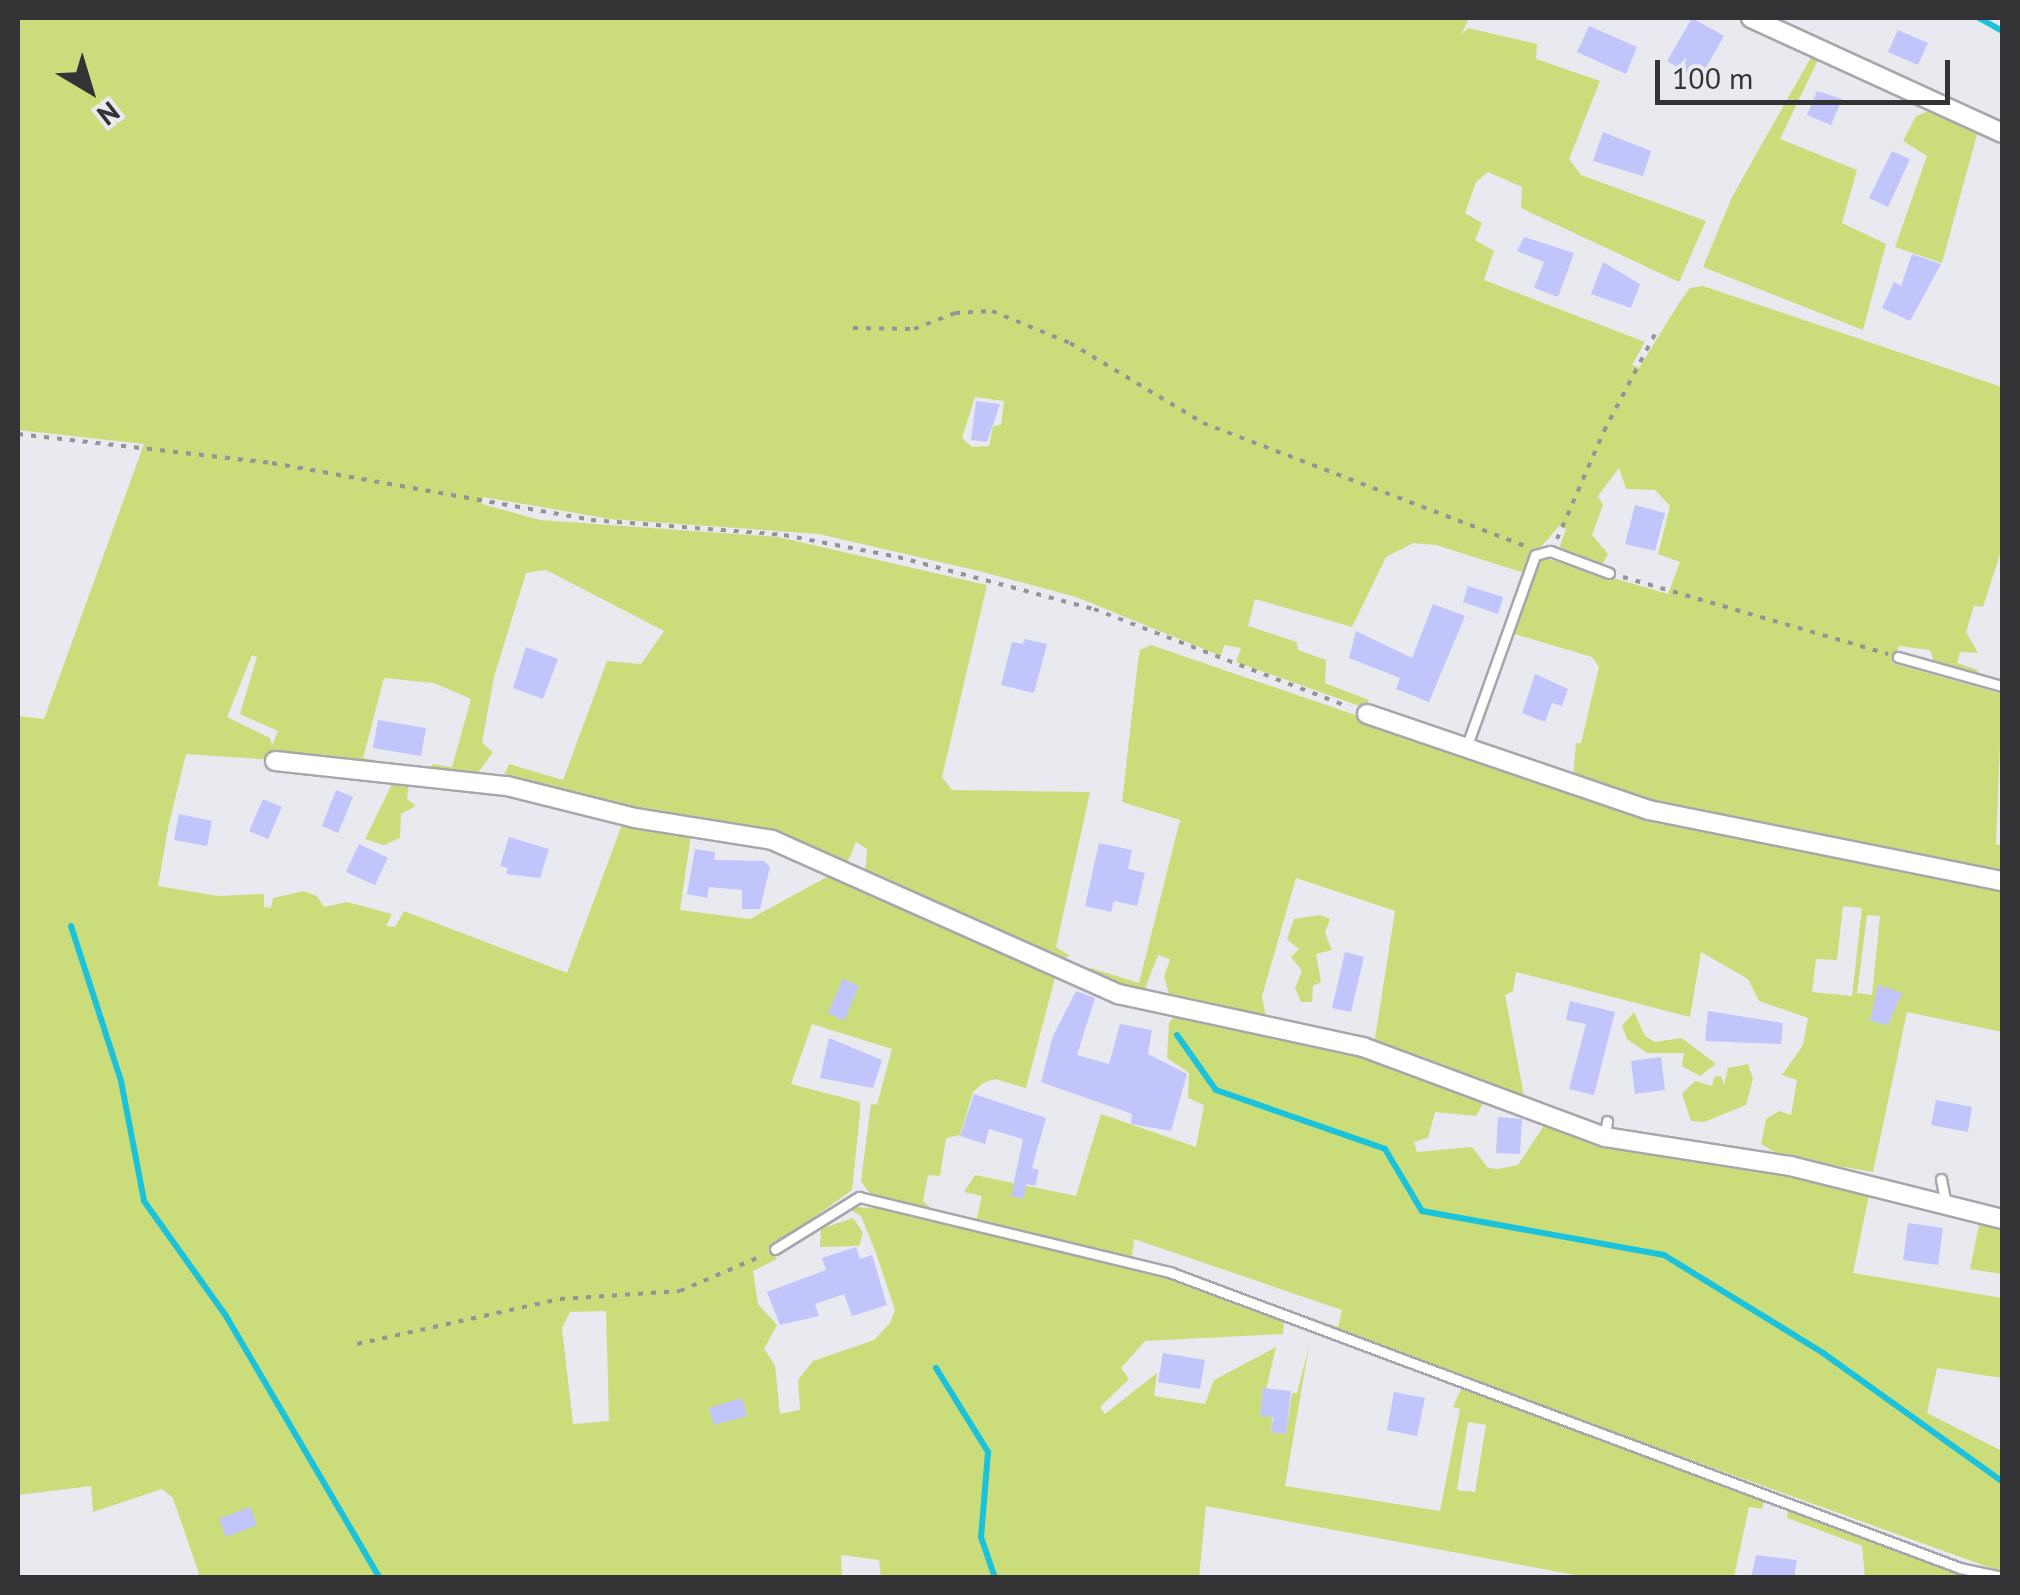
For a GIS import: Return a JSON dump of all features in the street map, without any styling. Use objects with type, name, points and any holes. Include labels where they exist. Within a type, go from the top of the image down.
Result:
[{"type":"street","points":[[1751,18],[2002,133]]},
{"type":"street","points":[[1367,714],[1649,810],[2002,881]]},
{"type":"street","points":[[275,761],[507,786],[634,818],[772,840],[978,928],[1079,981],[1357,1044],[1508,1105],[1606,1129],[1760,1157],[1907,1203],[1946,1205],[2002,1219]]},
{"type":"lane","points":[[1466,750],[1535,555],[1547,552],[1609,572]]},
{"type":"lane","points":[[1898,657],[2002,686]]},
{"type":"lane","points":[[1941,1179],[1946,1205]]},
{"type":"lane","points":[[774,1249],[859,1197],[1172,1273],[1960,1568],[2002,1577]]},
{"type":"path","points":[[853,328],[914,329],[966,311],[992,311],[1070,344],[1203,423],[1547,552],[1656,332]]},
{"type":"path","points":[[18,434],[272,463],[591,520],[784,535],[898,556],[1094,608],[1367,714]]},
{"type":"path","points":[[1609,572],[1898,657]]},
{"type":"path","points":[[357,1344],[560,1299],[680,1291],[774,1249]]},
{"type":"green space","points":[[18,18],[1469,18],[1461,35],[1468,28],[1537,44],[1536,59],[1600,81],[1569,159],[1581,175],[1706,221],[1679,282],[1521,208],[1522,187],[1488,172],[1476,182],[1465,213],[1482,223],[1475,240],[1494,251],[1484,280],[1645,342],[1632,365],[1639,368],[1690,288],[1703,286],[2002,387],[2002,548],[1983,607],[1974,606],[1966,632],[1978,653],[1960,652],[1957,663],[1978,670],[1975,676],[1935,665],[1930,650],[1899,646],[1892,663],[2002,694],[1996,844],[2002,846],[2002,875],[1653,806],[1573,777],[1576,743],[1581,743],[1599,667],[1592,657],[1511,633],[1531,575],[1436,545],[1413,543],[1386,557],[1352,627],[1255,599],[1248,626],[1297,642],[1298,650],[1326,660],[1325,683],[1369,700],[1365,708],[1236,662],[1241,648],[1224,645],[1221,656],[1076,597],[983,572],[819,534],[610,519],[483,497],[482,504],[540,520],[778,537],[987,585],[942,777],[952,790],[1090,792],[1056,947],[1070,956],[1054,961],[865,873],[867,849],[856,842],[846,866],[502,780],[509,764],[563,780],[607,661],[641,664],[664,631],[546,570],[526,573],[494,677],[482,743],[493,752],[478,773],[430,772],[432,764],[452,767],[471,699],[434,683],[384,678],[363,758],[375,760],[375,767],[186,754],[158,886],[218,896],[264,894],[264,907],[271,908],[273,898],[303,891],[317,896],[324,907],[347,902],[392,914],[386,926],[395,927],[404,911],[567,973],[624,819],[691,835],[680,910],[750,919],[834,873],[1056,974],[1026,1088],[995,1079],[983,1083],[973,1092],[960,1135],[946,1138],[940,1176],[928,1175],[923,1201],[936,1213],[871,1195],[861,1181],[871,1104],[877,1105],[892,1049],[812,1024],[791,1084],[860,1102],[860,1114],[852,1190],[771,1248],[777,1259],[753,1271],[758,1304],[777,1325],[764,1349],[775,1365],[780,1414],[800,1410],[798,1380],[813,1361],[874,1340],[890,1323],[895,1310],[876,1253],[861,1216],[845,1207],[876,1208],[1152,1273],[1284,1322],[1283,1334],[1145,1341],[1121,1368],[1129,1379],[1100,1407],[1105,1414],[1157,1373],[1154,1396],[1205,1404],[1214,1380],[1276,1347],[1260,1415],[1272,1417],[1271,1432],[1286,1434],[1292,1393],[1297,1393],[1309,1346],[1285,1486],[1440,1511],[1460,1409],[1453,1407],[1461,1389],[1764,1501],[1762,1509],[1749,1507],[1734,1577],[1586,1577],[1206,1506],[1199,1577],[881,1577],[879,1560],[841,1555],[842,1578],[200,1577],[173,1498],[162,1489],[93,1512],[91,1486],[18,1495],[18,716],[44,719],[144,444],[18,430]],"holes":[[[975,397],[1004,401],[1001,425],[993,426],[989,446],[972,447],[962,438]],[[1619,468],[1626,489],[1655,490],[1670,506],[1658,554],[1680,562],[1668,594],[1534,555],[1559,526],[1566,529],[1558,551],[1602,565],[1608,554],[1592,535],[1603,505],[1598,496]],[[252,655],[257,657],[240,714],[278,731],[272,746],[270,738],[227,717]],[[606,1311],[609,1421],[573,1424],[562,1328],[570,1312]],[[1468,1422],[1486,1425],[1475,1492],[1457,1490]]]},
{"type":"green space","points":[[1814,52],[1856,70],[1854,76],[1818,60],[1780,139],[1857,170],[1842,223],[1886,244],[1863,330],[1703,267],[1732,197]]},
{"type":"green space","points":[[1931,110],[1979,127],[1942,263],[1895,247],[1927,156],[1903,141],[1916,116]]},
{"type":"green space","points":[[1151,645],[1618,805],[2002,886],[2002,1032],[1907,1012],[1873,1172],[1783,1157],[1761,1144],[1766,1119],[1779,1111],[1791,1115],[1797,1080],[1782,1075],[1803,1045],[1808,1018],[1759,1001],[1748,979],[1701,952],[1690,1017],[1516,972],[1513,991],[1505,995],[1525,1101],[1374,1045],[1395,911],[1296,878],[1262,996],[1266,1017],[1170,997],[1164,977],[1170,959],[1158,955],[1143,994],[1089,974],[1091,968],[1139,983],[1180,820],[1122,802],[1140,650]],"holes":[[[1843,906],[1862,908],[1852,996],[1812,992],[1816,959],[1837,960]],[[1867,915],[1880,916],[1872,995],[1857,993]]]},
{"type":"green space","points":[[393,782],[409,785],[407,799],[416,806],[401,814],[400,838],[384,845],[365,839]]},
{"type":"green space","points":[[1320,915],[1330,919],[1325,933],[1332,950],[1316,954],[1321,982],[1313,986],[1312,1002],[1301,1002],[1295,988],[1302,971],[1291,957],[1299,949],[1287,939],[1294,919]]},
{"type":"green space","points":[[1180,1008],[1370,1055],[1487,1096],[1476,1116],[1435,1112],[1428,1138],[1414,1142],[1417,1152],[1472,1147],[1488,1168],[1518,1165],[1545,1124],[1870,1190],[1853,1273],[2002,1298],[2002,1378],[1937,1368],[1927,1413],[2002,1451],[2002,1572],[1147,1264],[959,1217],[977,1218],[982,1196],[964,1192],[975,1175],[1076,1196],[1101,1114],[1196,1147],[1204,1105],[1188,1098],[1189,1073],[1167,1058],[1169,1023]],"holes":[[[1134,1239],[1342,1310],[1338,1327],[1132,1256]]]},
{"type":"green space","points":[[1634,1012],[1645,1036],[1655,1042],[1682,1038],[1716,1064],[1700,1076],[1682,1066],[1684,1053],[1647,1053],[1627,1039],[1622,1026]]},
{"type":"green space","points":[[1748,1064],[1753,1079],[1746,1105],[1704,1122],[1691,1121],[1682,1094],[1695,1081],[1712,1086],[1714,1077],[1721,1076],[1724,1085],[1728,1068]]},
{"type":"green space","points":[[1923,1208],[2002,1220],[2002,1274],[1970,1269],[1980,1220]]},
{"type":"green space","points":[[853,1218],[863,1233],[859,1246],[820,1247],[821,1229]]},
{"type":"green space","points":[[1788,1511],[1980,1577],[1865,1577],[1862,1546],[1787,1518]]},
{"type":"building","points":[[1692,18],[1724,36],[1699,80],[1667,61]]},
{"type":"building","points":[[1589,26],[1637,47],[1626,74],[1577,52]]},
{"type":"building","points":[[1898,30],[1928,43],[1918,65],[1888,52]]},
{"type":"building","points":[[1817,91],[1842,99],[1831,125],[1807,115]]},
{"type":"building","points":[[1603,132],[1651,151],[1643,176],[1593,161]]},
{"type":"building","points":[[1892,151],[1910,159],[1888,207],[1869,198]]},
{"type":"building","points":[[1524,237],[1574,253],[1558,297],[1534,288],[1544,262],[1517,251]]},
{"type":"building","points":[[1912,254],[1941,264],[1910,321],[1882,308],[1894,282],[1901,286]]},
{"type":"building","points":[[1603,262],[1640,284],[1631,308],[1591,294]]},
{"type":"building","points":[[976,401],[1000,404],[987,442],[971,440]]},
{"type":"building","points":[[1635,505],[1665,513],[1655,551],[1625,544]]},
{"type":"building","points":[[1468,586],[1503,597],[1498,614],[1463,602]]},
{"type":"building","points":[[1433,604],[1465,616],[1429,702],[1396,689],[1400,678],[1349,658],[1356,631],[1412,658]]},
{"type":"building","points":[[1024,639],[1047,644],[1034,693],[1001,685],[1012,642],[1023,644]]},
{"type":"building","points":[[526,647],[558,659],[543,699],[513,688]]},
{"type":"building","points":[[1535,674],[1568,689],[1562,706],[1552,703],[1545,722],[1522,713]]},
{"type":"building","points":[[378,720],[426,728],[421,756],[373,748]]},
{"type":"building","points":[[336,790],[353,797],[338,833],[322,826]]},
{"type":"building","points":[[263,799],[282,807],[268,839],[249,831]]},
{"type":"building","points":[[179,814],[212,821],[207,846],[174,840]]},
{"type":"building","points":[[509,837],[549,849],[540,878],[506,874],[508,868],[500,866]]},
{"type":"building","points":[[1099,843],[1132,850],[1128,869],[1145,873],[1137,906],[1114,901],[1111,912],[1085,906]]},
{"type":"building","points":[[359,844],[388,858],[375,885],[346,872]]},
{"type":"building","points":[[695,849],[715,852],[714,860],[764,861],[770,867],[760,909],[742,909],[742,890],[709,887],[707,898],[687,894]]},
{"type":"building","points":[[1345,952],[1364,957],[1351,1012],[1332,1008]]},
{"type":"building","points":[[843,979],[859,986],[844,1021],[828,1013]]},
{"type":"building","points":[[1878,985],[1902,993],[1888,1025],[1870,1021]]},
{"type":"building","points":[[1076,991],[1095,998],[1077,1055],[1109,1064],[1120,1024],[1152,1030],[1148,1054],[1187,1074],[1171,1131],[1131,1124],[1132,1114],[1041,1082],[1053,1036]]},
{"type":"building","points":[[1570,1001],[1615,1012],[1594,1095],[1569,1089],[1586,1024],[1566,1020]]},
{"type":"building","points":[[1708,1011],[1783,1023],[1781,1044],[1705,1041]]},
{"type":"building","points":[[829,1038],[882,1060],[873,1088],[820,1078]]},
{"type":"building","points":[[1661,1057],[1665,1090],[1635,1094],[1631,1061]]},
{"type":"building","points":[[974,1094],[1046,1118],[1032,1168],[1039,1170],[1035,1186],[1027,1184],[1023,1199],[1011,1196],[1023,1139],[989,1129],[985,1144],[960,1136]]},
{"type":"building","points":[[1936,1100],[1972,1107],[1968,1132],[1931,1125]]},
{"type":"building","points":[[1498,1117],[1522,1119],[1520,1154],[1496,1153]]},
{"type":"building","points":[[1908,1223],[1943,1228],[1938,1265],[1903,1260]]},
{"type":"building","points":[[856,1247],[860,1259],[872,1255],[887,1305],[852,1316],[844,1294],[815,1304],[819,1316],[780,1325],[767,1292],[826,1270],[822,1258]]},
{"type":"building","points":[[1163,1353],[1205,1360],[1200,1389],[1158,1382]]},
{"type":"building","points":[[1263,1388],[1291,1391],[1286,1434],[1271,1432],[1273,1417],[1260,1416]]},
{"type":"building","points":[[1394,1392],[1425,1398],[1417,1436],[1387,1430]]},
{"type":"building","points":[[742,1398],[747,1416],[714,1425],[709,1408]]},
{"type":"building","points":[[250,1507],[257,1525],[226,1537],[219,1519]]},
{"type":"building","points":[[1756,1555],[1797,1560],[1794,1578],[1751,1578]]},
{"type":"waterway","points":[[1979,18],[2002,31]]},
{"type":"waterway","points":[[71,926],[121,1081],[144,1201],[226,1316],[380,1578]]},
{"type":"waterway","points":[[1177,1035],[1216,1090],[1385,1149],[1422,1211],[1664,1255],[1823,1353],[2002,1481]]},
{"type":"waterway","points":[[936,1368],[988,1452],[981,1537],[995,1578]]}]
